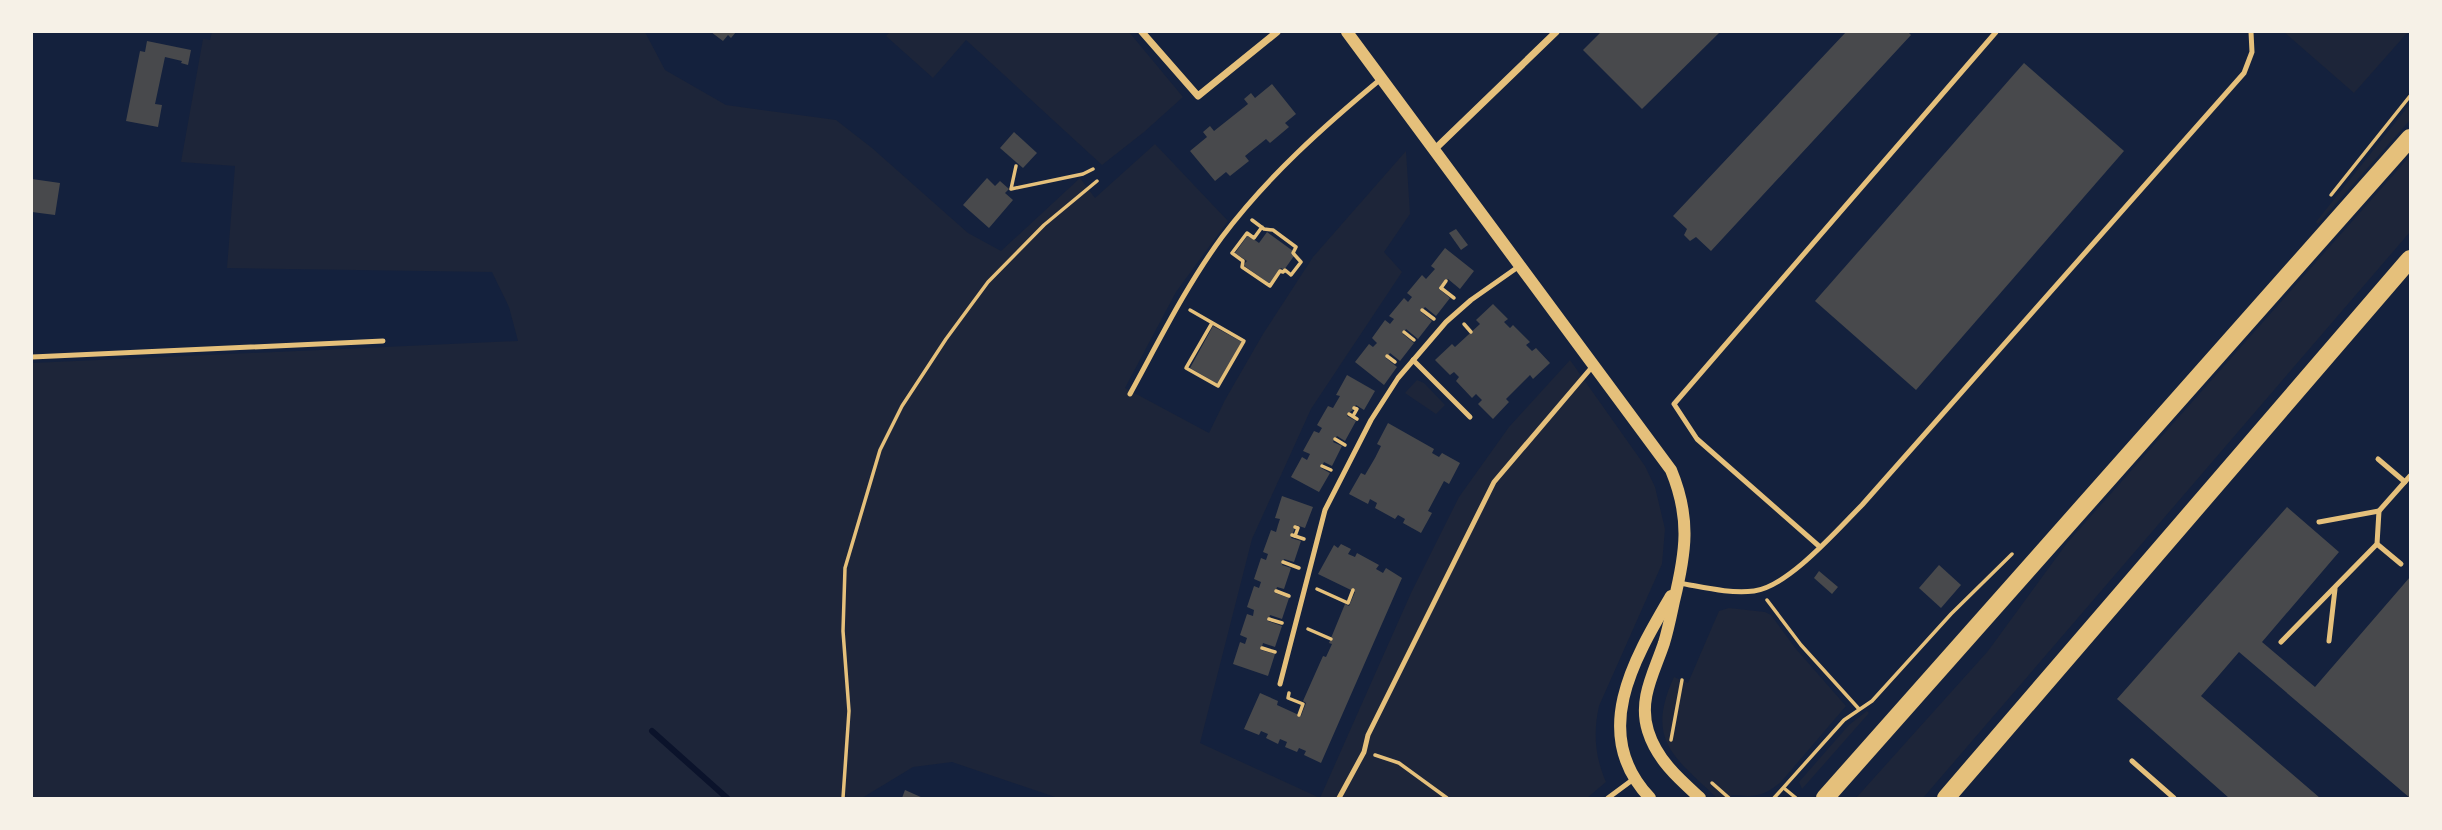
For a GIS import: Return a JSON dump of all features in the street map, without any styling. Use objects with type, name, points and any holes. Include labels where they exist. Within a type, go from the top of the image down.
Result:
[{"type":"main road","points":[[1825,799],[2410,138]]},
{"type":"main road","points":[[1946,799],[2410,259]]},
{"type":"street","points":[[1142,32],[1198,96],[1277,32]]},
{"type":"street","points":[[1347,32],[1662,454],[1678,486],[1685,520],[1683,562],[1664,641],[1645,694],[1645,715],[1658,754],[1700,799]]},
{"type":"street","points":[[1435,149],[1556,32]]},
{"type":"street","points":[[1650,799],[1635,778],[1621,741],[1620,708],[1633,668],[1649,633],[1679,583]]},
{"type":"lane","points":[[1820,547],[1697,439],[1674,404],[1996,32]]},
{"type":"lane","points":[[1679,583],[1733,591],[1760,590],[1773,585],[1820,547],[1872,494],[2244,73],[2252,52],[2252,32]]},
{"type":"lane","points":[[1130,394],[1179,304],[1223,236],[1268,182],[1298,152],[1382,78]]},
{"type":"lane","points":[[1280,684],[1325,510],[1371,419],[1398,378],[1446,322],[1471,300],[1521,265]]},
{"type":"lane","points":[[32,357],[383,341]]},
{"type":"lane","points":[[1413,360],[1470,416]]},
{"type":"lane","points":[[1339,799],[1494,482],[1595,364]]},
{"type":"lane","points":[[2378,459],[2405,482]]},
{"type":"lane","points":[[2319,522],[2379,511],[2410,476]]},
{"type":"lane","points":[[2281,642],[2377,544],[2379,511]]},
{"type":"lane","points":[[2377,544],[2401,564]]},
{"type":"lane","points":[[2329,641],[2335,587]]},
{"type":"lane","points":[[2132,761],[2174,799]]},
{"type":"lane","points":[[1608,799],[1635,778]]},
{"type":"path","points":[[2323,205],[2410,96]]},
{"type":"path","points":[[1016,166],[1011,189],[1083,174],[1093,169]]},
{"type":"path","points":[[843,799],[849,710],[843,631],[845,568],[880,450],[902,406],[988,282],[1044,225],[1097,181]]},
{"type":"path","points":[[1242,213],[1262,228],[1273,230],[1296,247],[1293,253],[1301,262],[1291,275],[1285,270],[1280,271],[1270,286],[1242,267],[1243,261],[1232,253],[1247,233],[1254,238],[1262,228]]},
{"type":"path","points":[[1441,288],[1446,281]]},
{"type":"path","points":[[1179,304],[1244,341],[1218,386],[1186,368],[1212,323]]},
{"type":"path","points":[[1353,416],[1357,409],[1354,408]]},
{"type":"path","points":[[1295,527],[1298,528],[1295,536]]},
{"type":"path","points":[[1774,799],[1844,720],[1872,701],[1951,614],[2018,549]]},
{"type":"path","points":[[1311,587],[1348,603],[1353,590]]},
{"type":"path","points":[[1775,610],[1801,645],[1859,709]]},
{"type":"path","points":[[1303,627],[1331,639]]},
{"type":"path","points":[[1673,746],[1672,728],[1682,680]]},
{"type":"path","points":[[1290,687],[1288,698],[1303,704],[1299,715]]},
{"type":"path","points":[[1364,752],[1399,763],[1447,799]]},
{"type":"path","points":[[1711,782],[1729,798]]},
{"type":"path","points":[[1785,789],[1796,799]]},
{"type":"shaded area","points":[[212,32],[645,32],[665,70],[726,105],[836,120],[872,148],[968,233],[1001,251],[1080,178],[1095,198],[1155,144],[1228,221],[1176,292],[1125,388],[1209,433],[1263,334],[1313,257],[1406,151],[1410,214],[1384,252],[1402,272],[1311,409],[1252,539],[1200,743],[1320,798],[1058,798],[952,762],[913,767],[862,798],[32,798],[32,363],[518,341],[509,307],[492,272],[227,268],[235,166],[181,162],[203,39],[210,40]]},
{"type":"shaded area","points":[[890,32],[1129,32],[1183,97],[1102,165],[966,40],[933,78],[886,36]]},
{"type":"shaded area","points":[[2284,32],[2408,32],[2354,93]]},
{"type":"shaded area","points":[[2410,104],[2410,120],[2318,224],[2316,222]]},
{"type":"shaded area","points":[[2410,156],[2410,232],[1923,798],[1856,798],[1988,651],[2067,543]]},
{"type":"shaded area","points":[[1570,360],[1645,466],[1655,487],[1665,529],[1662,564],[1599,706],[1596,745],[1606,782],[1587,798],[1320,798],[1411,593],[1459,497],[1509,427]]},
{"type":"shaded area","points":[[1417,380],[1424,383],[1445,405],[1436,414],[1405,393]]},
{"type":"shaded area","points":[[1729,608],[1771,615],[1796,649],[1846,706],[1775,787],[1758,795],[1717,798],[1688,771],[1668,746],[1662,717],[1674,677],[1688,683],[1719,611]]},
{"type":"shaded area","points":[[1867,711],[1869,713],[1802,789],[1799,782],[1849,725]]},
{"type":"building","points":[[711,32],[736,32],[723,41]]},
{"type":"building","points":[[1601,32],[1720,32],[1642,109],[1583,50]]},
{"type":"building","points":[[1846,32],[1908,32],[1911,35],[1711,251],[1696,237],[1690,241],[1684,235],[1687,229],[1673,216]]},
{"type":"building","points":[[147,41],[191,50],[188,65],[165,57],[155,104],[162,105],[158,127],[126,121],[140,51],[145,52]]},
{"type":"building","points":[[2024,63],[2124,151],[1916,390],[1815,301]]},
{"type":"building","points":[[1272,84],[1296,114],[1285,123],[1289,127],[1270,143],[1266,139],[1245,156],[1249,161],[1230,176],[1226,172],[1215,181],[1190,151],[1207,137],[1203,132],[1210,126],[1214,131],[1248,104],[1244,99],[1251,93],[1255,98]]},
{"type":"building","points":[[1014,132],[1037,153],[1023,168],[1000,148]]},
{"type":"building","points":[[987,178],[995,186],[1000,181],[1009,189],[1005,193],[1013,200],[989,228],[963,205]]},
{"type":"building","points":[[32,179],[60,183],[55,215],[32,212]]},
{"type":"building","points":[[1456,229],[1468,245],[1461,250],[1449,233]]},
{"type":"building","points":[[1267,232],[1293,251],[1291,254],[1294,256],[1270,284],[1243,265],[1247,261],[1235,253],[1248,235],[1259,243]]},
{"type":"building","points":[[1445,248],[1474,271],[1460,289],[1448,279],[1439,289],[1450,298],[1436,316],[1425,307],[1421,312],[1432,321],[1418,339],[1406,329],[1403,334],[1414,343],[1400,361],[1390,353],[1386,358],[1397,367],[1384,385],[1355,362],[1369,344],[1373,347],[1377,343],[1372,338],[1385,320],[1390,324],[1394,319],[1389,316],[1404,298],[1408,302],[1412,297],[1407,293],[1422,275],[1426,279],[1435,269],[1431,266]]},
{"type":"building","points":[[1493,304],[1508,319],[1504,322],[1510,328],[1513,325],[1530,342],[1526,345],[1532,351],[1536,348],[1550,363],[1533,379],[1530,375],[1506,399],[1509,402],[1493,419],[1478,404],[1482,400],[1476,394],[1472,398],[1456,381],[1459,377],[1454,372],[1450,375],[1435,360],[1452,344],[1455,347],[1480,324],[1476,320]]},
{"type":"building","points":[[1213,326],[1242,342],[1218,384],[1190,368]]},
{"type":"building","points":[[1347,375],[1375,391],[1364,410],[1356,405],[1347,416],[1356,421],[1345,441],[1337,436],[1333,442],[1342,446],[1332,466],[1324,462],[1321,468],[1330,473],[1319,492],[1291,477],[1302,457],[1307,460],[1310,454],[1303,451],[1314,431],[1319,433],[1322,428],[1317,425],[1328,406],[1333,408],[1340,396],[1336,395]]},
{"type":"building","points":[[1388,423],[1434,449],[1432,453],[1439,457],[1442,453],[1460,463],[1449,484],[1444,481],[1428,511],[1432,513],[1421,533],[1403,523],[1405,519],[1398,515],[1395,519],[1375,508],[1377,503],[1370,499],[1368,504],[1349,494],[1361,473],[1365,475],[1375,458],[1381,446],[1377,444]]},
{"type":"building","points":[[1282,496],[1313,507],[1305,528],[1296,525],[1291,538],[1301,541],[1294,562],[1284,559],[1282,565],[1291,568],[1284,589],[1277,587],[1275,593],[1289,598],[1282,619],[1270,615],[1268,621],[1282,626],[1275,647],[1263,643],[1261,650],[1275,654],[1268,676],[1233,664],[1240,642],[1245,644],[1247,638],[1240,635],[1247,614],[1253,616],[1254,610],[1247,607],[1254,586],[1259,588],[1261,582],[1254,579],[1261,558],[1266,560],[1268,554],[1263,552],[1271,530],[1276,532],[1280,519],[1275,518]]},
{"type":"building","points":[[2287,507],[2339,552],[2262,642],[2315,687],[2410,577],[2410,798],[2239,652],[2201,696],[2320,798],[2229,798],[2117,699]]},
{"type":"building","points":[[1341,544],[1351,549],[1348,554],[1355,557],[1357,553],[1379,565],[1376,569],[1383,573],[1386,568],[1402,578],[1321,763],[1304,755],[1306,751],[1299,748],[1297,752],[1285,747],[1287,742],[1280,739],[1278,744],[1266,738],[1268,734],[1261,731],[1259,735],[1244,729],[1260,693],[1278,701],[1277,705],[1301,716],[1306,703],[1303,701],[1323,656],[1326,657],[1332,644],[1329,643],[1345,604],[1349,606],[1355,592],[1318,574],[1334,545],[1338,548]]},
{"type":"building","points":[[1939,565],[1961,585],[1941,608],[1919,588]]},
{"type":"building","points":[[1819,571],[1838,587],[1832,594],[1814,578]]},
{"type":"building","points":[[905,790],[923,798],[902,798]]},
{"type":"waterway","points":[[652,731],[727,798]]}]
